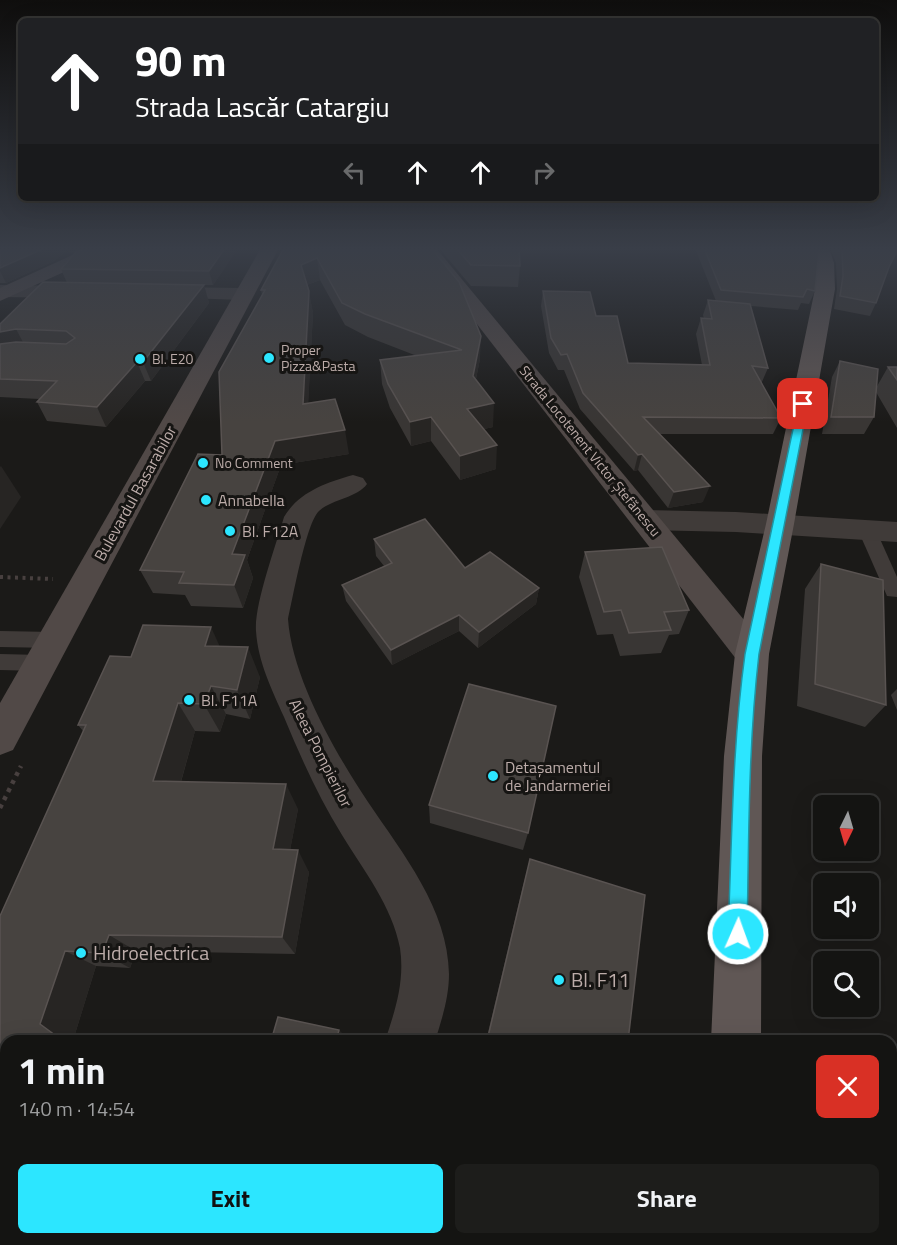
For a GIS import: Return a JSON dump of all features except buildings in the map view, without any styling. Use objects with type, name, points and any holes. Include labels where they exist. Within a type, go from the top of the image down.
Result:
[{"type":"main road","name":"Bulevardul Basarabilor","points":[[0,738],[237,306]]},
{"type":"main road","name":"Strada Locotenent Victor Ștefănescu","points":[[474,306],[752,654]]},
{"type":"main road","points":[[736,1035],[743,756],[752,654],[780,524],[822,306]]},
{"type":"street","name":"Aleea Pompierilor","points":[[353,484],[315,499],[304,507],[298,517],[272,619],[272,636],[279,665],[333,781],[398,881],[413,913],[422,942],[425,967],[422,1001],[412,1035]]},
{"type":"street","points":[[645,520],[780,524],[897,532]]},
{"type":"lane","points":[[867,530],[894,591]]},
{"type":"lane","points":[[0,639],[48,652]]},
{"type":"lane","points":[[0,662],[48,652]]},
{"type":"path","points":[[0,577],[59,579]]},
{"type":"place","name":"Proper Pizza&Pasta","points":[[269,358]]},
{"type":"place","name":"Bl. E20","points":[[140,359]]},
{"type":"place","name":"No Comment","points":[[203,463]]},
{"type":"place","name":"Annabella","points":[[206,500]]},
{"type":"place","name":"Bl. F12A","points":[[230,531]]},
{"type":"place","name":"Bl. F11A","points":[[189,700]]},
{"type":"place","name":"Detașamentul de Jandarmeriei","points":[[493,776]]},
{"type":"place","name":"Hidroelectrica","points":[[81,953]]},
{"type":"place","name":"Bl. F11","points":[[559,980]]},
{"type":"route","points":[[738,934],[747,692],[752,654],[803,404]]}]
